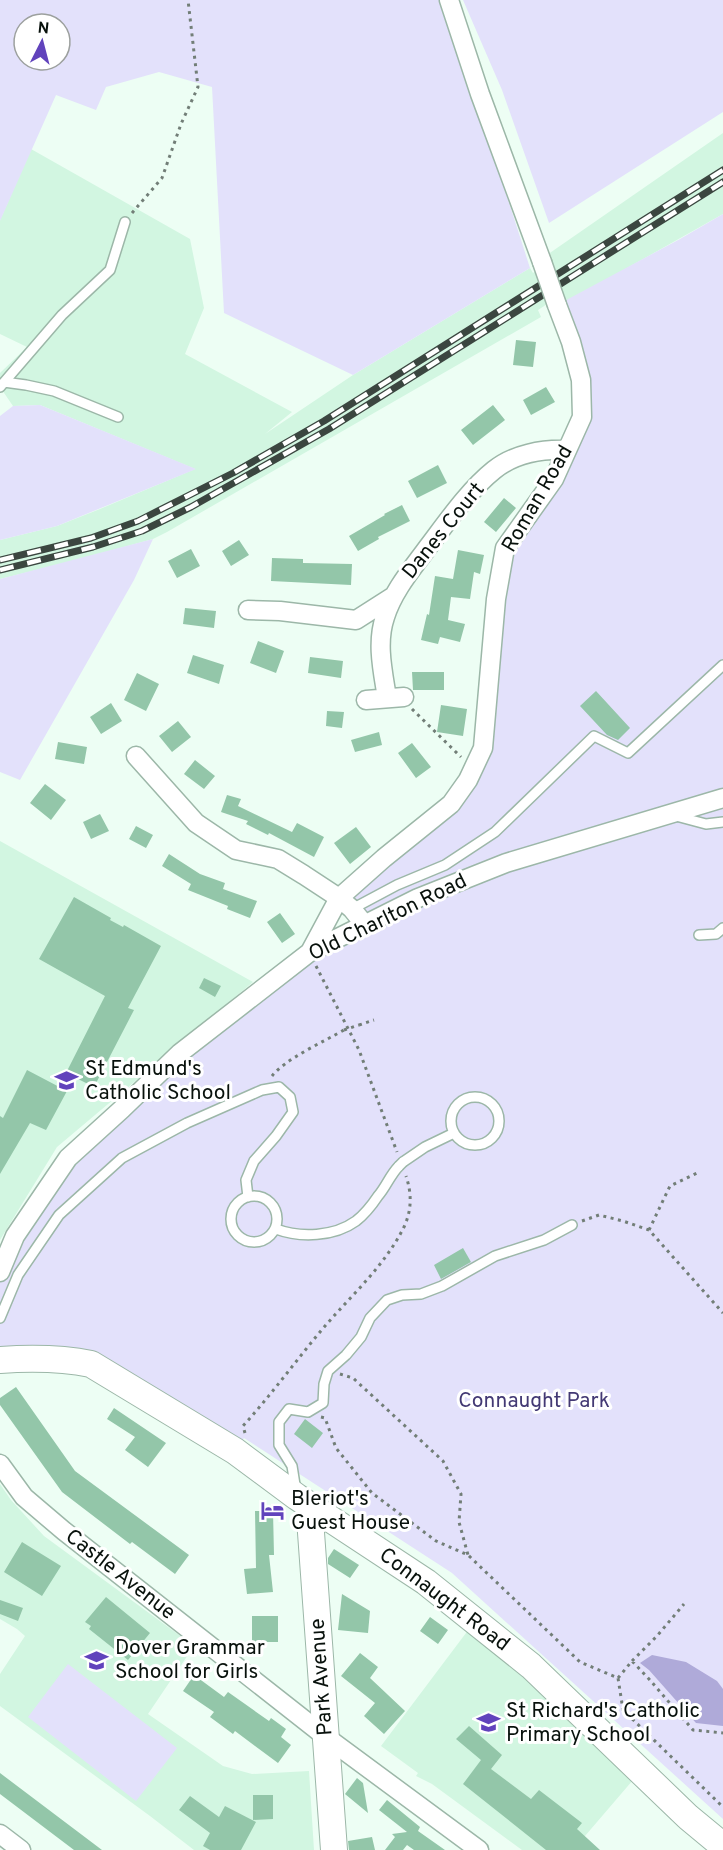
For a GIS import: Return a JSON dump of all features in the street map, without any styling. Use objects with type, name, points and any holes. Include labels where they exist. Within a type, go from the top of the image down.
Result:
[{"type":"street","name":"Roman Road","points":[[313,958],[345,903],[384,858],[451,804],[468,780],[483,748],[496,599],[506,548],[554,479],[582,417],[581,380],[561,302],[542,261],[480,94],[449,0]]},
{"type":"street","name":"Danes Court","points":[[380,651],[384,619],[392,597],[467,498],[494,470],[522,455],[567,450]]},
{"type":"street","name":"Danes Court","points":[[392,597],[356,620],[372,632],[396,698]]},
{"type":"street","points":[[248,610],[280,611],[356,620]]},
{"type":"street","points":[[366,700],[396,698]]},
{"type":"street","points":[[136,756],[196,823],[236,850],[278,859],[345,903],[365,926]]},
{"type":"street","name":"Old Charlton Road","points":[[0,1272],[15,1236],[68,1158],[180,1053],[313,958],[365,926],[418,898],[506,863],[723,798]]},
{"type":"street","name":"Connaught Road","points":[[0,1360],[24,1358],[73,1360],[91,1364],[235,1451],[303,1501],[426,1582],[531,1665],[688,1817],[723,1846]]},
{"type":"street","name":"Castle Avenue","points":[[0,1464],[24,1497],[64,1532],[326,1737],[479,1850]]},
{"type":"street","name":"Park Avenue","points":[[303,1501],[326,1737],[334,1850]]},
{"type":"street","points":[[0,1834],[21,1850]]},
{"type":"lane","points":[[2,384],[62,315],[110,270],[125,222]]},
{"type":"lane","points":[[2,384],[26,385],[54,391],[118,417]]},
{"type":"lane","points":[[345,903],[445,865],[495,832],[594,736],[628,753],[723,665]]},
{"type":"lane","points":[[671,814],[706,824],[721,823]]},
{"type":"lane","points":[[699,935],[716,934],[723,928]]},
{"type":"lane","points":[[0,1318],[18,1275],[59,1215],[122,1158],[188,1123],[262,1090],[279,1087],[290,1097],[293,1112],[254,1161],[246,1180],[248,1197]]},
{"type":"lane","points":[[471,1097],[486,1100],[493,1105],[499,1119],[494,1134],[482,1144],[466,1143],[454,1132],[451,1125],[453,1110],[458,1104],[471,1097]]},
{"type":"lane","points":[[276,1229],[299,1235],[316,1234],[333,1231],[354,1222],[364,1214],[401,1164],[454,1132]]},
{"type":"lane","points":[[255,1196],[269,1202],[277,1214],[276,1229],[265,1240],[258,1242],[243,1240],[233,1228],[232,1213],[241,1200],[255,1196]]},
{"type":"lane","points":[[303,1501],[292,1466],[279,1445],[279,1422],[290,1409],[308,1412],[324,1403],[324,1384],[328,1371],[346,1356],[361,1337],[370,1318],[387,1300],[402,1295],[421,1294],[442,1286],[495,1256],[544,1240],[572,1225]]},
{"type":"path","points":[[125,222],[162,178],[181,124],[198,87],[188,0]]},
{"type":"path","points":[[396,698],[408,705],[465,761]]},
{"type":"path","points":[[245,1436],[243,1426],[323,1328],[382,1263],[404,1228],[411,1206],[410,1187],[359,1050],[313,958]]},
{"type":"path","points":[[262,1090],[276,1071],[344,1030],[374,1020]]},
{"type":"path","points":[[649,1230],[670,1186],[697,1173]]},
{"type":"path","points":[[572,1225],[599,1215],[649,1230],[723,1313]]},
{"type":"path","points":[[328,1371],[353,1378],[443,1461],[460,1494],[459,1522],[468,1555]]},
{"type":"path","points":[[308,1412],[325,1418],[336,1448],[372,1493],[436,1541],[468,1555],[580,1662],[618,1678]]},
{"type":"path","points":[[684,1604],[618,1678],[623,1710],[723,1807]]},
{"type":"path","points":[[632,1661],[693,1730],[723,1733]]},
{"type":"shaded area","points":[[723,133],[723,214],[558,307],[555,299],[538,310],[541,317],[167,532],[153,539],[0,579],[0,540],[57,526],[195,469],[40,405],[13,406],[0,387],[0,373],[27,347],[0,334],[0,220],[31,149],[190,239],[204,308],[185,354],[292,412],[265,434],[353,375],[530,268],[533,273],[545,265],[544,257]]},
{"type":"shaded area","name":"St Edmund's Catholic School","points":[[0,841],[253,982],[57,1147],[0,1240]]},
{"type":"shaded area","name":"Dover Grammar School for Girls","points":[[0,1484],[11,1500],[44,1536],[194,1646],[148,1714],[223,1766],[252,1774],[309,1771],[314,1850],[194,1850],[0,1706],[0,1674],[25,1636],[0,1619]]},
{"type":"shaded area","name":"St Richard's Catholic Primary School","points":[[469,1629],[516,1667],[633,1780],[573,1850],[522,1850],[432,1784],[416,1776],[418,1773],[381,1746]]},
{"type":"shaded area","points":[[652,1655],[686,1662],[717,1681],[723,1689],[723,1726],[696,1723],[649,1670],[640,1663]]},
{"type":"green space","points":[[0,0],[444,0],[530,268],[353,375],[224,313],[212,87],[159,72],[106,87],[96,110],[56,95],[0,221]]},
{"type":"green space","points":[[463,0],[723,0],[723,112],[549,223],[502,90]]},
{"type":"green space","name":"Connaught Park","points":[[723,214],[723,1819],[452,1573],[244,1438],[235,1451],[106,1373],[0,1360],[0,1263],[68,1158],[310,952],[365,926],[339,898],[451,804],[483,748],[505,548],[590,417],[557,305]]},
{"type":"green space","points":[[40,405],[196,469],[57,526],[0,540],[0,416],[13,406]]},
{"type":"green space","points":[[153,539],[134,580],[20,780],[0,772],[0,579]]},
{"type":"green space","points":[[68,1664],[177,1748],[136,1801],[28,1717]]},
{"type":"building","points":[[516,340],[536,342],[533,367],[513,365]]},
{"type":"building","points":[[546,387],[555,402],[531,415],[523,400]]},
{"type":"building","points":[[493,405],[505,420],[473,445],[461,430]]},
{"type":"building","points":[[438,465],[447,483],[417,498],[408,481]]},
{"type":"building","points":[[504,498],[516,508],[496,532],[484,522]]},
{"type":"building","points":[[402,505],[410,521],[378,537],[379,539],[358,551],[349,536]]},
{"type":"building","points":[[239,540],[249,555],[231,566],[222,551]]},
{"type":"building","points":[[191,549],[200,566],[177,578],[168,561]]},
{"type":"building","points":[[458,550],[484,555],[480,574],[474,572],[470,599],[451,597],[448,620],[465,624],[460,642],[440,637],[438,644],[421,640],[427,614],[429,615],[435,576],[453,579]]},
{"type":"building","points":[[272,558],[303,559],[303,563],[352,564],[351,585],[271,581]]},
{"type":"building","points":[[185,608],[216,611],[214,628],[183,624]]},
{"type":"building","points":[[258,641],[284,651],[276,673],[250,663]]},
{"type":"building","points":[[193,655],[224,665],[219,684],[187,673]]},
{"type":"building","points":[[310,657],[343,661],[341,678],[308,673]]},
{"type":"building","points":[[412,672],[444,672],[444,690],[413,690]]},
{"type":"building","points":[[137,673],[159,684],[146,711],[124,700]]},
{"type":"building","points":[[596,691],[630,728],[618,740],[607,735],[580,706]]},
{"type":"building","points":[[111,703],[122,721],[101,734],[90,717]]},
{"type":"building","points":[[441,705],[467,709],[463,736],[437,732]]},
{"type":"building","points":[[327,711],[344,712],[342,728],[326,726]]},
{"type":"building","points":[[178,721],[191,737],[172,752],[159,736]]},
{"type":"building","points":[[379,732],[382,745],[355,752],[351,740]]},
{"type":"building","points":[[58,742],[87,747],[84,764],[55,759]]},
{"type":"building","points":[[412,743],[431,767],[416,778],[398,753]]},
{"type":"building","points":[[195,760],[215,776],[204,789],[184,774]]},
{"type":"building","points":[[45,784],[66,800],[51,820],[30,803]]},
{"type":"building","points":[[227,795],[241,799],[238,806],[292,832],[297,823],[324,837],[314,857],[269,833],[268,835],[246,824],[248,821],[221,812]]},
{"type":"building","points":[[100,814],[109,831],[91,839],[83,822]]},
{"type":"building","points":[[136,826],[153,835],[146,848],[129,839]]},
{"type":"building","points":[[356,827],[371,847],[350,864],[334,843]]},
{"type":"building","points":[[169,854],[200,874],[225,883],[223,889],[257,901],[250,918],[227,909],[228,906],[188,890],[191,884],[162,866]]},
{"type":"building","points":[[74,897],[111,918],[110,920],[123,927],[124,925],[161,946],[128,1008],[134,1010],[94,1087],[66,1073],[105,996],[39,959]]},
{"type":"building","points":[[280,913],[295,934],[282,943],[267,922]]},
{"type":"building","points":[[204,978],[221,986],[215,997],[199,988]]},
{"type":"building","points":[[27,1070],[67,1091],[46,1130],[30,1123],[0,1174],[0,1116],[3,1118]]},
{"type":"building","points":[[463,1248],[471,1262],[441,1279],[434,1265]]},
{"type":"building","points":[[16,1387],[75,1471],[189,1555],[175,1574],[132,1542],[130,1544],[62,1492],[0,1405],[0,1398]]},
{"type":"building","points":[[114,1408],[166,1443],[148,1467],[125,1450],[135,1437],[107,1419]]},
{"type":"building","points":[[305,1419],[323,1433],[312,1448],[294,1434]]},
{"type":"building","points":[[255,1511],[273,1511],[274,1555],[269,1555],[273,1592],[247,1594],[244,1569],[256,1568]]},
{"type":"building","points":[[22,1542],[61,1566],[42,1596],[4,1572]]},
{"type":"building","points":[[334,1549],[359,1565],[350,1578],[328,1564],[328,1558]]},
{"type":"building","points":[[342,1594],[370,1611],[368,1633],[338,1630]]},
{"type":"building","points":[[106,1597],[150,1633],[128,1660],[89,1629],[91,1626],[85,1622]]},
{"type":"building","points":[[0,1600],[23,1608],[18,1621],[0,1614]]},
{"type":"building","points":[[252,1616],[278,1616],[278,1642],[252,1642]]},
{"type":"building","points":[[430,1617],[448,1630],[438,1644],[420,1631]]},
{"type":"building","points":[[360,1653],[378,1667],[370,1678],[405,1711],[384,1734],[364,1716],[375,1703],[341,1676]]},
{"type":"building","points":[[194,1675],[224,1697],[228,1692],[269,1721],[271,1718],[286,1729],[281,1737],[291,1745],[278,1763],[235,1731],[233,1734],[210,1717],[214,1712],[183,1691]]},
{"type":"building","points":[[469,1726],[502,1755],[491,1769],[531,1799],[539,1790],[582,1823],[577,1829],[600,1850],[546,1850],[463,1784],[481,1760],[456,1739]]},
{"type":"building","points":[[0,1773],[102,1850],[74,1850],[0,1794]]},
{"type":"building","points":[[357,1778],[363,1783],[368,1813],[345,1794]]},
{"type":"building","points":[[253,1795],[273,1795],[273,1819],[253,1820]]},
{"type":"building","points":[[190,1796],[219,1817],[225,1806],[256,1822],[241,1850],[210,1850],[203,1846],[210,1833],[179,1810]]},
{"type":"building","points":[[387,1800],[420,1827],[418,1831],[445,1850],[414,1850],[407,1845],[403,1850],[385,1850],[395,1837],[392,1834],[407,1832],[379,1810]]},
{"type":"building","points":[[372,1837],[375,1850],[349,1850],[348,1841]]},
{"type":"railway","points":[[0,560],[91,538],[138,521],[233,473],[324,421],[723,170]]},
{"type":"railway","points":[[0,570],[93,547],[142,531],[191,507],[329,429],[723,182]]},
{"type":"place","name":"St Edmund's Catholic School","points":[[67,1081]]},
{"type":"place","name":"Bleriot's Guest House","points":[[273,1511]]},
{"type":"place","name":"Dover Grammar School for Girls","points":[[97,1660]]},
{"type":"place","name":"St Richard's Catholic Primary School","points":[[488,1723]]}]
